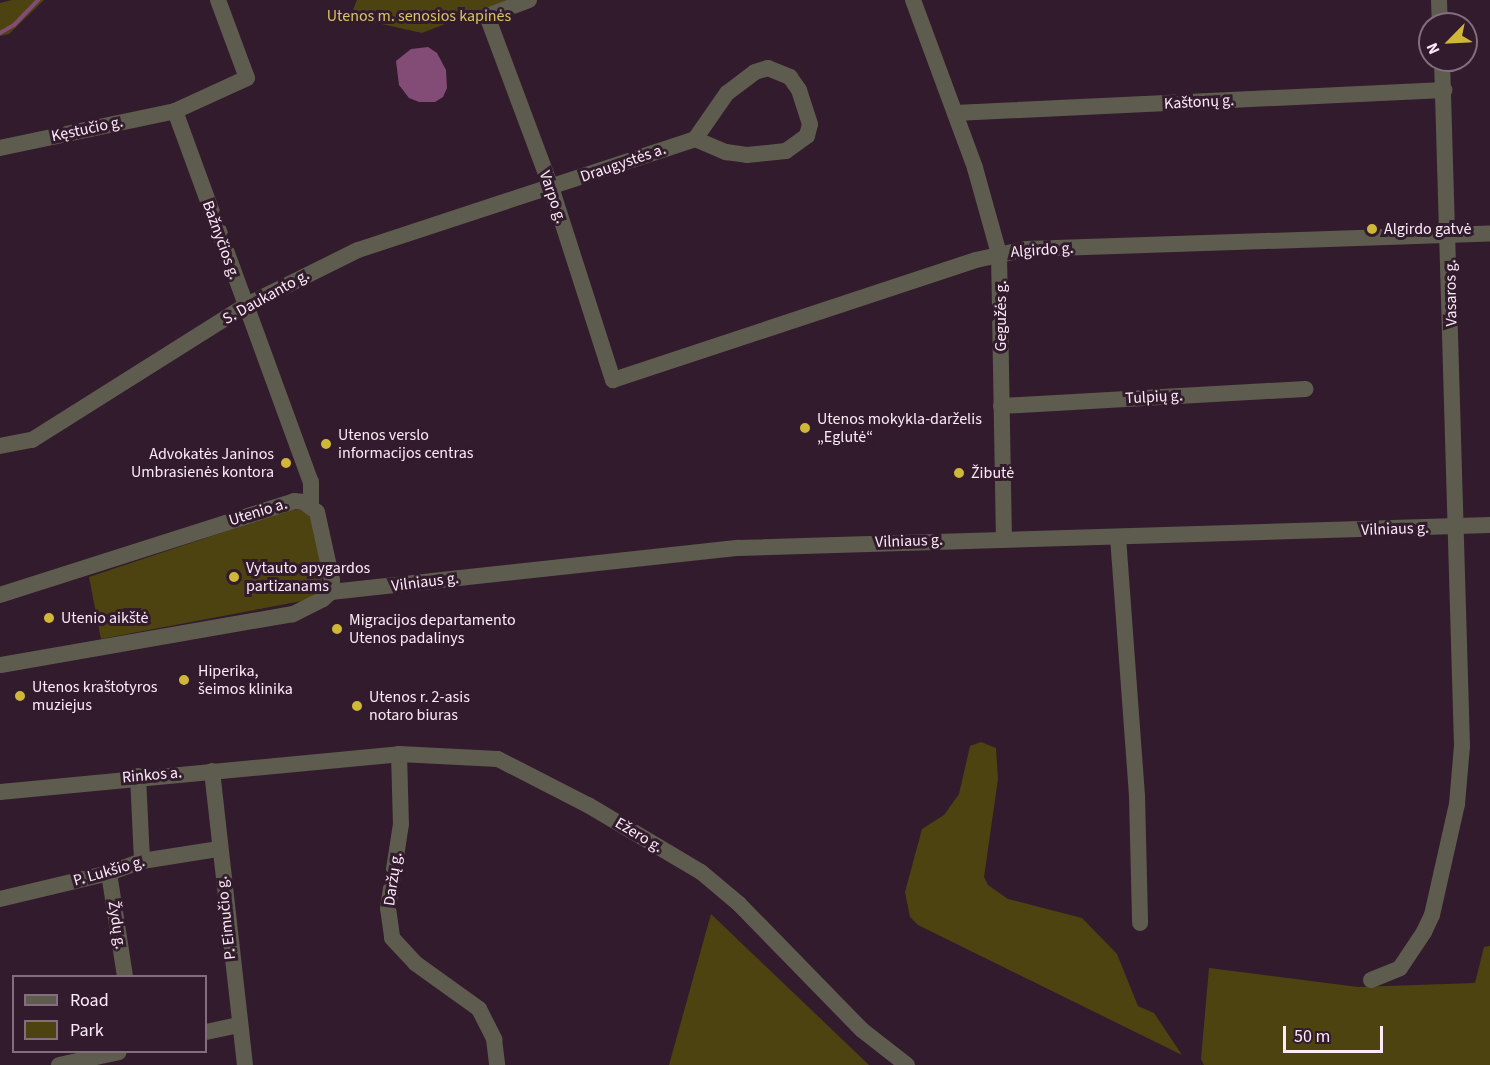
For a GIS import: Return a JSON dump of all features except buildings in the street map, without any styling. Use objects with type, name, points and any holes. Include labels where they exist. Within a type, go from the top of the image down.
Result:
[{"type":"street","name":"Kęstučio g.","points":[[0,148],[175,111],[247,78],[218,0]]},
{"type":"street","name":"Varpo g.","points":[[529,0],[487,16],[551,187],[613,380]]},
{"type":"street","name":"Gegužės g.","points":[[913,0],[993,223],[999,254],[1004,538]]},
{"type":"street","points":[[768,68],[780,69],[790,76],[799,90],[810,124],[799,145],[759,154],[713,150],[695,139],[727,93],[755,72],[768,68]]},
{"type":"street","name":"Vasaros g.","points":[[1371,980],[1400,968],[1424,932],[1432,915],[1457,804],[1462,746],[1450,235],[1443,72]]},
{"type":"street","name":"Kaštonų g.","points":[[955,113],[1444,90]]},
{"type":"street","name":"Bažnyčios g.","points":[[175,111],[311,482],[311,506]]},
{"type":"street","name":"Draugystės a.","points":[[551,187],[695,139]]},
{"type":"street","name":"S. Daukanto g.","points":[[0,446],[32,440],[245,306],[351,253],[551,187]]},
{"type":"street","name":"Algirdo g.","points":[[613,380],[999,254],[1026,249],[1490,234]]},
{"type":"street","name":"Tulpių g.","points":[[1001,406],[1306,389]]},
{"type":"street","name":"Utenio a.","points":[[0,595],[294,501],[311,506],[322,525],[331,592]]},
{"type":"street","name":"Vilniaus g.","points":[[331,592],[739,548],[1004,538],[1118,537],[1490,525]]},
{"type":"street","points":[[1118,537],[1138,805],[1140,923]]},
{"type":"street","points":[[0,665],[283,616],[313,605],[331,592]]},
{"type":"street","name":"Ežero g.","points":[[304,763],[399,754],[476,756],[511,763],[701,872],[739,904],[862,1030],[907,1065]]},
{"type":"street","name":"Daržų g.","points":[[399,754],[401,824],[388,908],[392,938],[415,963],[479,1009],[494,1039],[497,1065]]},
{"type":"street","name":"Rinkos a.","points":[[0,792],[138,776],[304,763]]},
{"type":"street","name":"P. Eimučio g.","points":[[212,771],[245,1065]]},
{"type":"street","points":[[138,776],[142,861]]},
{"type":"street","name":"P. Lukšio g.","points":[[0,899],[109,873],[142,861],[219,849]]},
{"type":"street","name":"Žydų g.","points":[[109,873],[124,975]]},
{"type":"street","points":[[207,1032],[239,1024]]},
{"type":"street","points":[[59,1065],[114,1053]]},
{"type":"green space","points":[[12,0],[44,0],[9,34],[0,36],[0,3]]},
{"type":"green space","name":"Utenos m. senosios kapinės","points":[[357,0],[507,0],[422,33],[350,17]]},
{"type":"green space","points":[[290,510],[304,510],[314,523],[323,577],[317,592],[307,600],[101,639],[89,577]]},
{"type":"green space","points":[[981,742],[996,748],[998,779],[984,877],[988,885],[1008,899],[1082,918],[1117,954],[1138,1006],[1154,1013],[1182,1055],[918,925],[910,917],[905,892],[922,829],[944,815],[959,794],[970,746]]},
{"type":"green space","points":[[711,914],[869,1065],[669,1065]]},
{"type":"green space","points":[[1490,946],[1490,1065],[1204,1065],[1201,1059],[1209,968],[1358,987],[1475,983],[1484,947]]},
{"type":"shaded area","points":[[428,47],[437,53],[446,70],[447,88],[443,97],[435,102],[419,102],[409,98],[399,85],[396,61],[411,49]]},
{"type":"waterway","points":[[0,33],[14,25],[38,0]]},
{"type":"place","name":"Algirdo gatvė","points":[[1372,229]]},
{"type":"place","name":"Utenos mokykla-darželis „Eglutė“","points":[[805,428]]},
{"type":"place","name":"Utenos verslo informacijos centras","points":[[326,444]]},
{"type":"place","name":"Advokatės Janinos Umbrasienės kontora","points":[[286,463]]},
{"type":"place","name":"Žibutė","points":[[959,473]]},
{"type":"place","name":"Vytauto apygardos partizanams","points":[[234,577]]},
{"type":"place","name":"Utenio aikštė","points":[[49,618]]},
{"type":"place","name":"Migracijos departamento Utenos padalinys","points":[[337,629]]},
{"type":"place","name":"Hiperika, šeimos klinika","points":[[184,680]]},
{"type":"place","name":"Utenos kraštotyros muziejus","points":[[20,696]]},
{"type":"place","name":"Utenos r. 2-asis notaro biuras","points":[[357,706]]}]
